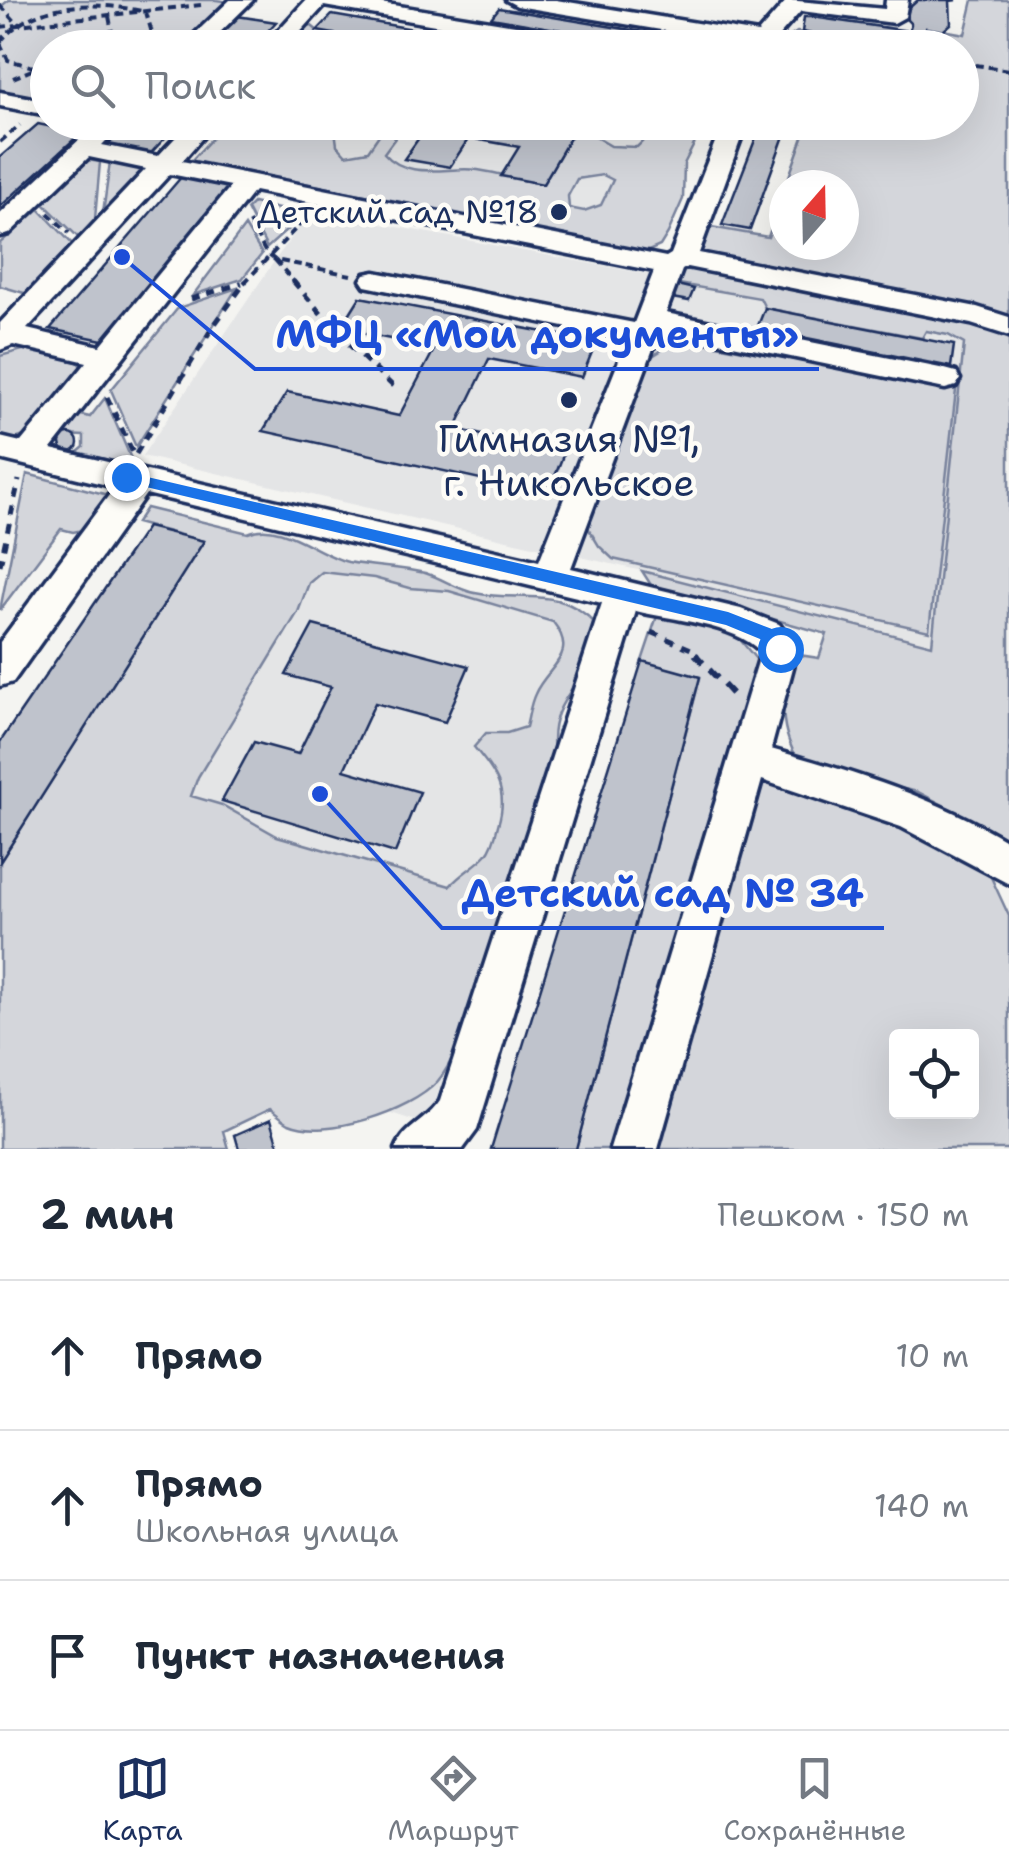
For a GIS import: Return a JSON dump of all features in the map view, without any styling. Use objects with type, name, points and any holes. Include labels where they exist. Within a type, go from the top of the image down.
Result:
[{"type":"street","points":[[210,30],[242,0]]},
{"type":"street","points":[[292,30],[321,0],[510,30]]},
{"type":"street","points":[[475,24],[492,0]]},
{"type":"street","points":[[516,0],[701,30]]},
{"type":"street","points":[[772,30],[798,2],[894,17],[898,0]]},
{"type":"street","points":[[0,99],[30,105]]},
{"type":"street","points":[[0,228],[93,140]]},
{"type":"street","points":[[101,364],[7,326],[86,249],[187,140]]},
{"type":"street","points":[[550,577],[646,327],[727,140]]},
{"type":"street","points":[[84,149],[164,165],[242,190],[676,262],[976,316],[1009,327]]},
{"type":"street","points":[[14,452],[101,364],[242,190]]},
{"type":"street","points":[[375,280],[944,379]]},
{"type":"street","points":[[14,452],[136,466],[550,577],[619,605],[728,619],[766,634],[780,649],[634,1149]]},
{"type":"street","points":[[0,670],[136,466]]},
{"type":"street","points":[[420,1149],[450,1129],[460,1114],[619,605]]},
{"type":"street","points":[[752,741],[980,844],[1009,865]]},
{"type":"path","points":[[5,0],[0,5],[13,23]]},
{"type":"path","points":[[0,27],[49,7],[87,1],[128,4],[146,12]]},
{"type":"path","points":[[13,23],[215,4]]},
{"type":"path","points":[[146,12],[151,30]]},
{"type":"path","points":[[109,16],[112,30]]},
{"type":"path","points":[[13,23],[0,42],[8,60],[30,66]]},
{"type":"path","points":[[979,66],[1009,70]]},
{"type":"path","points":[[242,190],[266,252],[343,338],[396,389]]},
{"type":"path","points":[[32,198],[86,249]]},
{"type":"path","points":[[136,466],[244,282],[266,252],[308,216]]},
{"type":"path","points":[[276,260],[375,280]]},
{"type":"path","points":[[154,299],[178,303],[244,282]]},
{"type":"path","points":[[101,364],[136,466]]},
{"type":"path","points":[[0,565],[14,452]]},
{"type":"path","points":[[619,605],[691,649],[752,741]]},
{"type":"shaded area","points":[[9,0],[216,0],[227,7],[203,30],[30,30],[30,101],[0,95],[0,7]]},
{"type":"shaded area","points":[[973,0],[1009,0],[1009,317],[690,252],[705,226],[769,234],[769,260],[859,260],[859,170],[791,170],[802,140],[979,140],[979,30],[966,30]]},
{"type":"shaded area","points":[[308,23],[317,30],[301,30]]},
{"type":"shaded area","points":[[210,140],[336,140],[346,155],[368,151],[376,140],[394,140],[384,153],[405,167],[478,170],[542,184],[568,140],[601,140],[611,146],[637,147],[644,140],[696,140],[684,164],[683,199],[668,233],[660,246],[637,256],[485,224],[447,211],[191,161]],"holes":[[[603,175],[613,180],[601,205],[584,211],[569,208],[568,196],[577,179]]]},
{"type":"shaded area","name":"Детский сад №18","points":[[315,140],[688,140],[640,247],[285,177]]},
{"type":"shaded area","points":[[88,160],[100,162],[94,230],[83,242],[43,203]]},
{"type":"shaded area","points":[[110,162],[146,170],[102,221]]},
{"type":"shaded area","points":[[253,203],[304,215],[267,248],[247,209]]},
{"type":"shaded area","points":[[39,209],[76,248],[31,295],[0,286],[0,243]]},
{"type":"shaded area","name":"Гимназия №1, г. Никольское","points":[[318,212],[950,331],[949,335],[965,344],[932,646],[642,571],[142,456],[275,260],[298,229]]},
{"type":"shaded area","points":[[245,226],[262,254],[242,279],[193,295]]},
{"type":"shaded area","points":[[681,270],[959,320],[1009,334],[1009,839],[918,792],[804,768],[785,727],[785,684],[792,654],[819,658],[827,634],[651,585],[642,571],[932,645],[964,344],[948,335],[926,331],[922,338],[765,308],[760,298],[679,284]]},
{"type":"shaded area","points":[[237,288],[136,447],[111,390],[178,308]]},
{"type":"shaded area","points":[[685,342],[956,390],[929,631],[613,559],[599,546],[584,521],[638,365],[667,347]]},
{"type":"shaded area","points":[[26,349],[78,362],[84,371],[39,428],[14,438],[0,437],[0,356]]},
{"type":"shaded area","points":[[105,398],[132,461],[124,464],[78,452],[84,447],[84,436],[65,435],[62,426],[72,413],[90,417]]},
{"type":"shaded area","points":[[27,474],[116,497],[92,528],[73,532],[61,529],[0,610]]},
{"type":"shaded area","points":[[146,508],[248,533],[273,531],[348,562],[425,573],[475,593],[554,599],[583,612],[597,625],[587,666],[556,718],[554,752],[460,1040],[437,1082],[388,1112],[345,1125],[305,1127],[289,1123],[270,1109],[224,1131],[229,1149],[0,1149],[0,862],[203,541],[136,523]],"holes":[[[322,572],[374,578],[410,588],[449,591],[553,622],[563,644],[559,660],[535,694],[526,727],[507,733],[486,733],[474,747],[498,783],[501,813],[488,852],[450,886],[277,836],[222,805],[191,796],[198,777],[298,612],[309,583]]]},
{"type":"shaded area","points":[[263,543],[589,622],[428,1125],[0,986],[0,966]]},
{"type":"shaded area","points":[[658,613],[733,631],[760,664],[618,1149],[576,1149],[700,678],[642,661]]},
{"type":"shaded area","points":[[753,777],[947,843],[990,875],[1009,916],[1009,1149],[652,1149]]},
{"type":"building","points":[[918,0],[957,0],[950,1],[951,24],[944,30],[909,30],[911,24],[906,19],[909,8]]},
{"type":"building","points":[[499,8],[631,30],[561,30],[491,18]]},
{"type":"building","points":[[332,15],[419,30],[318,30]]},
{"type":"building","points":[[237,16],[276,22],[269,30],[223,30]]},
{"type":"building","points":[[804,17],[902,30],[802,30]]},
{"type":"building","points":[[30,131],[30,140],[73,140],[0,207],[0,157]]},
{"type":"building","points":[[113,140],[163,140],[149,155],[106,147]]},
{"type":"building","points":[[417,140],[468,140],[450,167],[404,159]]},
{"type":"building","points":[[480,140],[569,140],[543,184],[501,176],[519,147]]},
{"type":"building","points":[[755,140],[782,140],[769,170],[750,230],[722,225]]},
{"type":"building","points":[[183,175],[234,184],[107,341],[50,329]]},
{"type":"building","points":[[677,285],[694,289],[689,301],[672,298]]},
{"type":"building","points":[[360,297],[596,342],[582,377],[489,359],[455,429],[564,453],[548,494],[263,431],[287,392],[399,416],[435,348],[340,329]]},
{"type":"building","points":[[765,308],[954,345],[951,367],[757,328]]},
{"type":"building","points":[[69,434],[78,443],[69,452],[60,443]]},
{"type":"building","points":[[147,527],[204,541],[0,862],[0,742]]},
{"type":"building","points":[[313,625],[469,666],[445,722],[375,703],[344,770],[420,792],[395,853],[222,801],[254,742],[298,754],[331,687],[286,675]]},
{"type":"building","points":[[642,661],[700,677],[576,1149],[491,1149]]},
{"type":"building","points":[[271,1119],[280,1149],[239,1149],[235,1135]]},
{"type":"place","name":"Детский сад №18","points":[[559,212]]},
{"type":"place","name":"МФЦ «Мои документы»","points":[[122,257]]},
{"type":"place","name":"Гимназия №1, г. Никольское","points":[[569,400]]},
{"type":"place","name":"Детский сад № 34","points":[[320,794]]},
{"type":"route","points":[[126,477],[728,619],[766,634],[780,649]]}]
